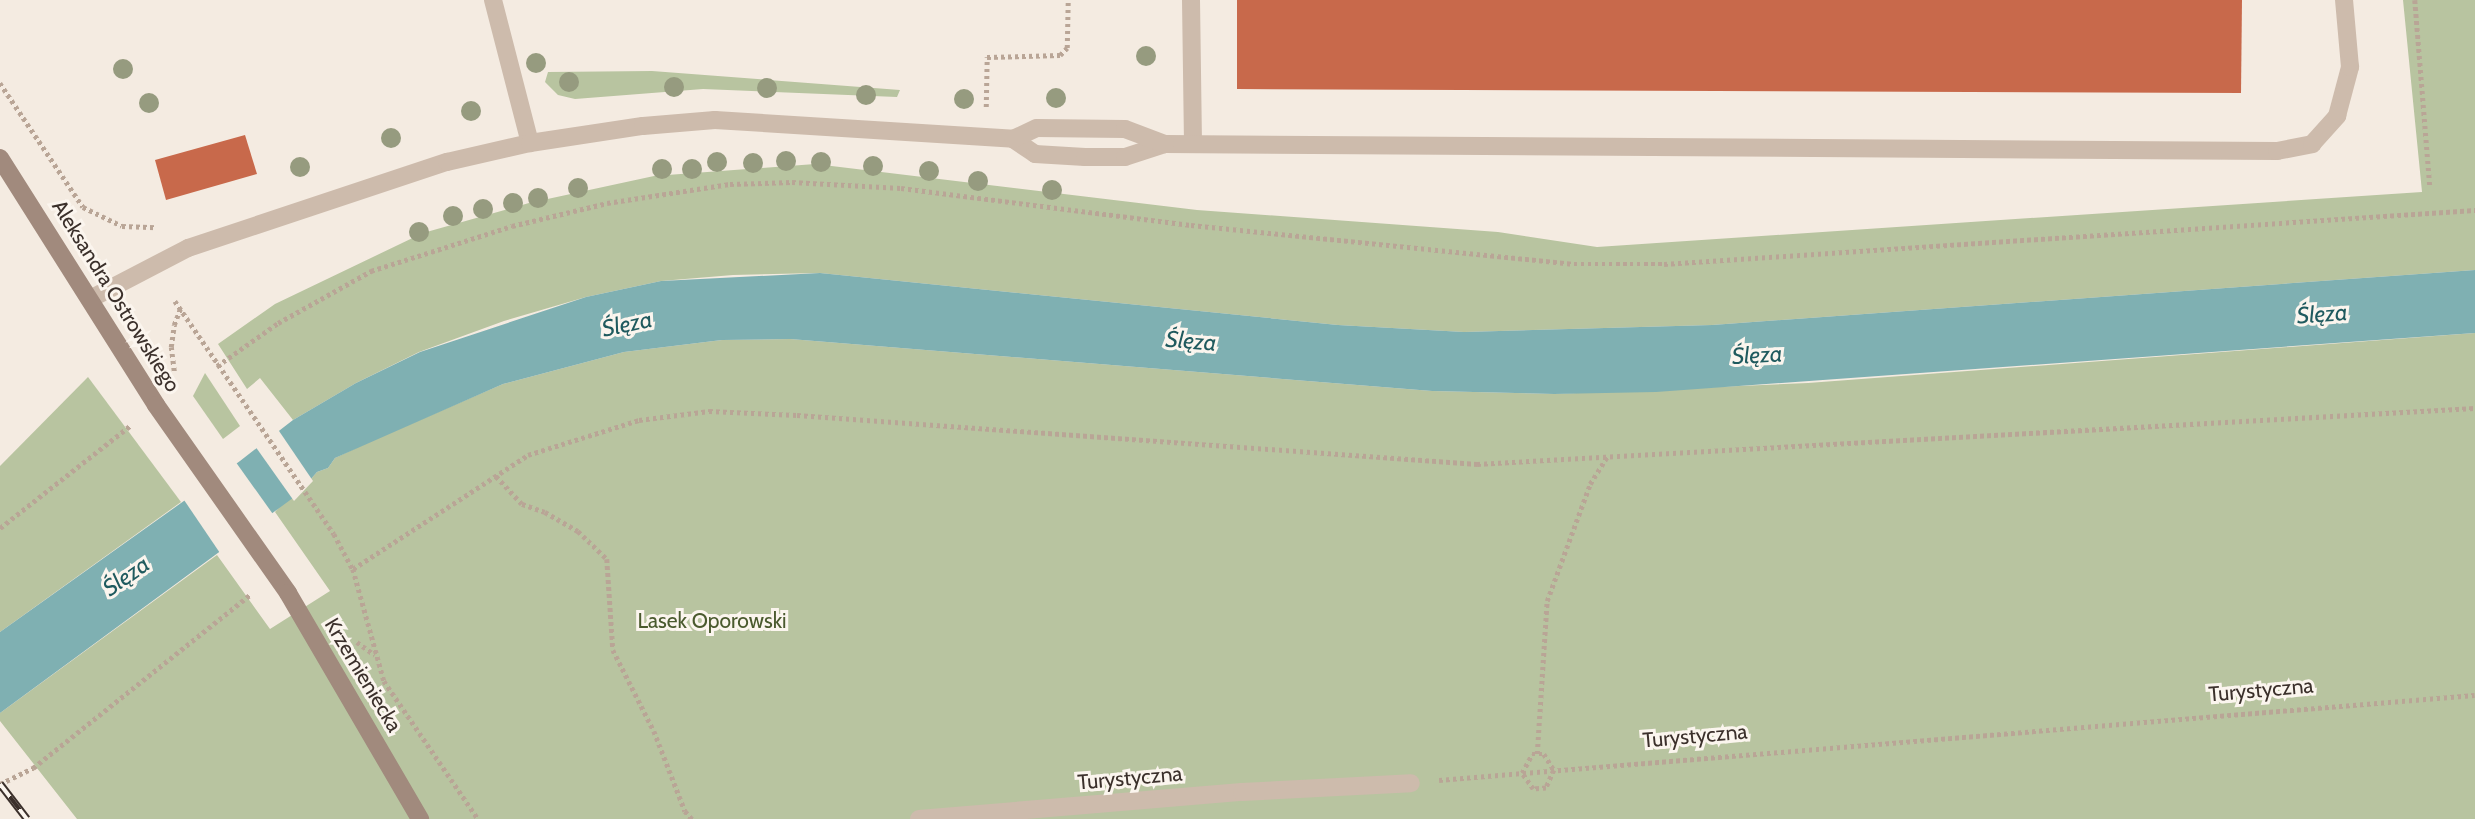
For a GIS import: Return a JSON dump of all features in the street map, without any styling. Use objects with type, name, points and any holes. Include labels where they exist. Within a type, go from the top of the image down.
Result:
[{"type":"street","name":"Aleksandra Ostrowskiego","points":[[0,158],[92,298],[156,405],[263,557]]},
{"type":"street","name":"Krzemieniecka","points":[[263,557],[288,593],[420,819]]},
{"type":"lane","points":[[492,0],[530,142]]},
{"type":"lane","points":[[1191,0],[1193,144]]},
{"type":"lane","points":[[1013,139],[1035,154],[1085,157],[1125,157],[1165,144],[2277,151],[2312,144],[2337,116],[2350,67],[2344,0]]},
{"type":"lane","points":[[92,298],[188,248],[447,162],[530,142],[643,126],[715,120],[1013,139],[1037,128],[1125,129],[1165,144]]},
{"type":"lane","name":"Turystyczna","points":[[919,819],[1242,792],[1411,783]]},
{"type":"path","points":[[973,106],[986,107],[987,57],[1060,55],[1067,48],[1068,0]]},
{"type":"path","points":[[2415,0],[2430,186]]},
{"type":"path","points":[[0,83],[83,206],[102,219],[139,228],[141,234]]},
{"type":"path","points":[[217,366],[278,323],[371,271],[512,226],[607,203],[730,184],[792,182],[901,188],[1191,225],[1574,264],[1664,264],[2475,210]]},
{"type":"path","points":[[175,301],[334,534],[353,569],[384,681],[478,819]]},
{"type":"path","points":[[177,378],[172,363],[172,347],[174,325],[180,309]]},
{"type":"path","points":[[0,528],[156,405]]},
{"type":"path","points":[[353,569],[528,455],[639,421],[709,411],[1477,464],[2475,408]]},
{"type":"path","points":[[1537,754],[1547,601],[1590,484],[1606,457]]},
{"type":"path","points":[[496,476],[522,505],[545,512],[578,531],[607,559],[613,650],[654,731],[685,811],[692,819]]},
{"type":"path","points":[[0,784],[33,768],[253,593]]},
{"type":"path","name":"Turystyczna","points":[[1411,783],[2475,695]]},
{"type":"path","points":[[1532,754],[1544,754],[1554,770],[1546,788],[1533,789],[1522,773],[1532,754]]},
{"type":"green space","points":[[2403,0],[2475,0],[2475,270],[1712,325],[1464,332],[1338,325],[820,273],[733,275],[661,281],[586,297],[504,321],[419,352],[356,383],[293,420],[260,378],[247,389],[218,344],[275,304],[423,233],[529,203],[654,176],[815,164],[1197,210],[1498,232],[1597,247],[2422,192]]},
{"type":"green space","points":[[652,71],[900,90],[897,97],[703,89],[575,99],[558,95],[545,82],[548,72]]},
{"type":"green space","name":"Lasek Oporowski","points":[[2475,333],[2475,819],[77,819],[0,721],[0,713],[217,555],[270,629],[330,591],[275,512],[283,503],[297,495],[317,472],[328,468],[335,458],[503,384],[624,352],[722,340],[790,339],[1432,391],[1554,394],[1808,383]]},
{"type":"green space","points":[[205,373],[240,426],[223,439],[193,396]]},
{"type":"green space","points":[[88,377],[181,502],[0,632],[0,466]]},
{"type":"water","name":"Ślęza","points":[[2475,270],[2475,333],[1656,392],[1554,394],[1432,391],[790,339],[722,340],[624,352],[503,384],[335,458],[328,468],[317,472],[297,495],[0,713],[0,632],[240,461],[293,420],[356,383],[420,352],[586,297],[661,281],[820,273],[1338,325],[1464,332],[1712,325]]},
{"type":"pier","points":[[277,428],[313,481],[294,501],[255,446]]},
{"type":"pier","points":[[235,461],[275,517],[222,556],[182,497]]},
{"type":"building","points":[[1237,0],[2242,0],[2241,93],[1237,89]]},
{"type":"building","points":[[245,135],[257,174],[166,200],[155,160]]},
{"type":"railway","points":[[0,784],[27,819]]}]
